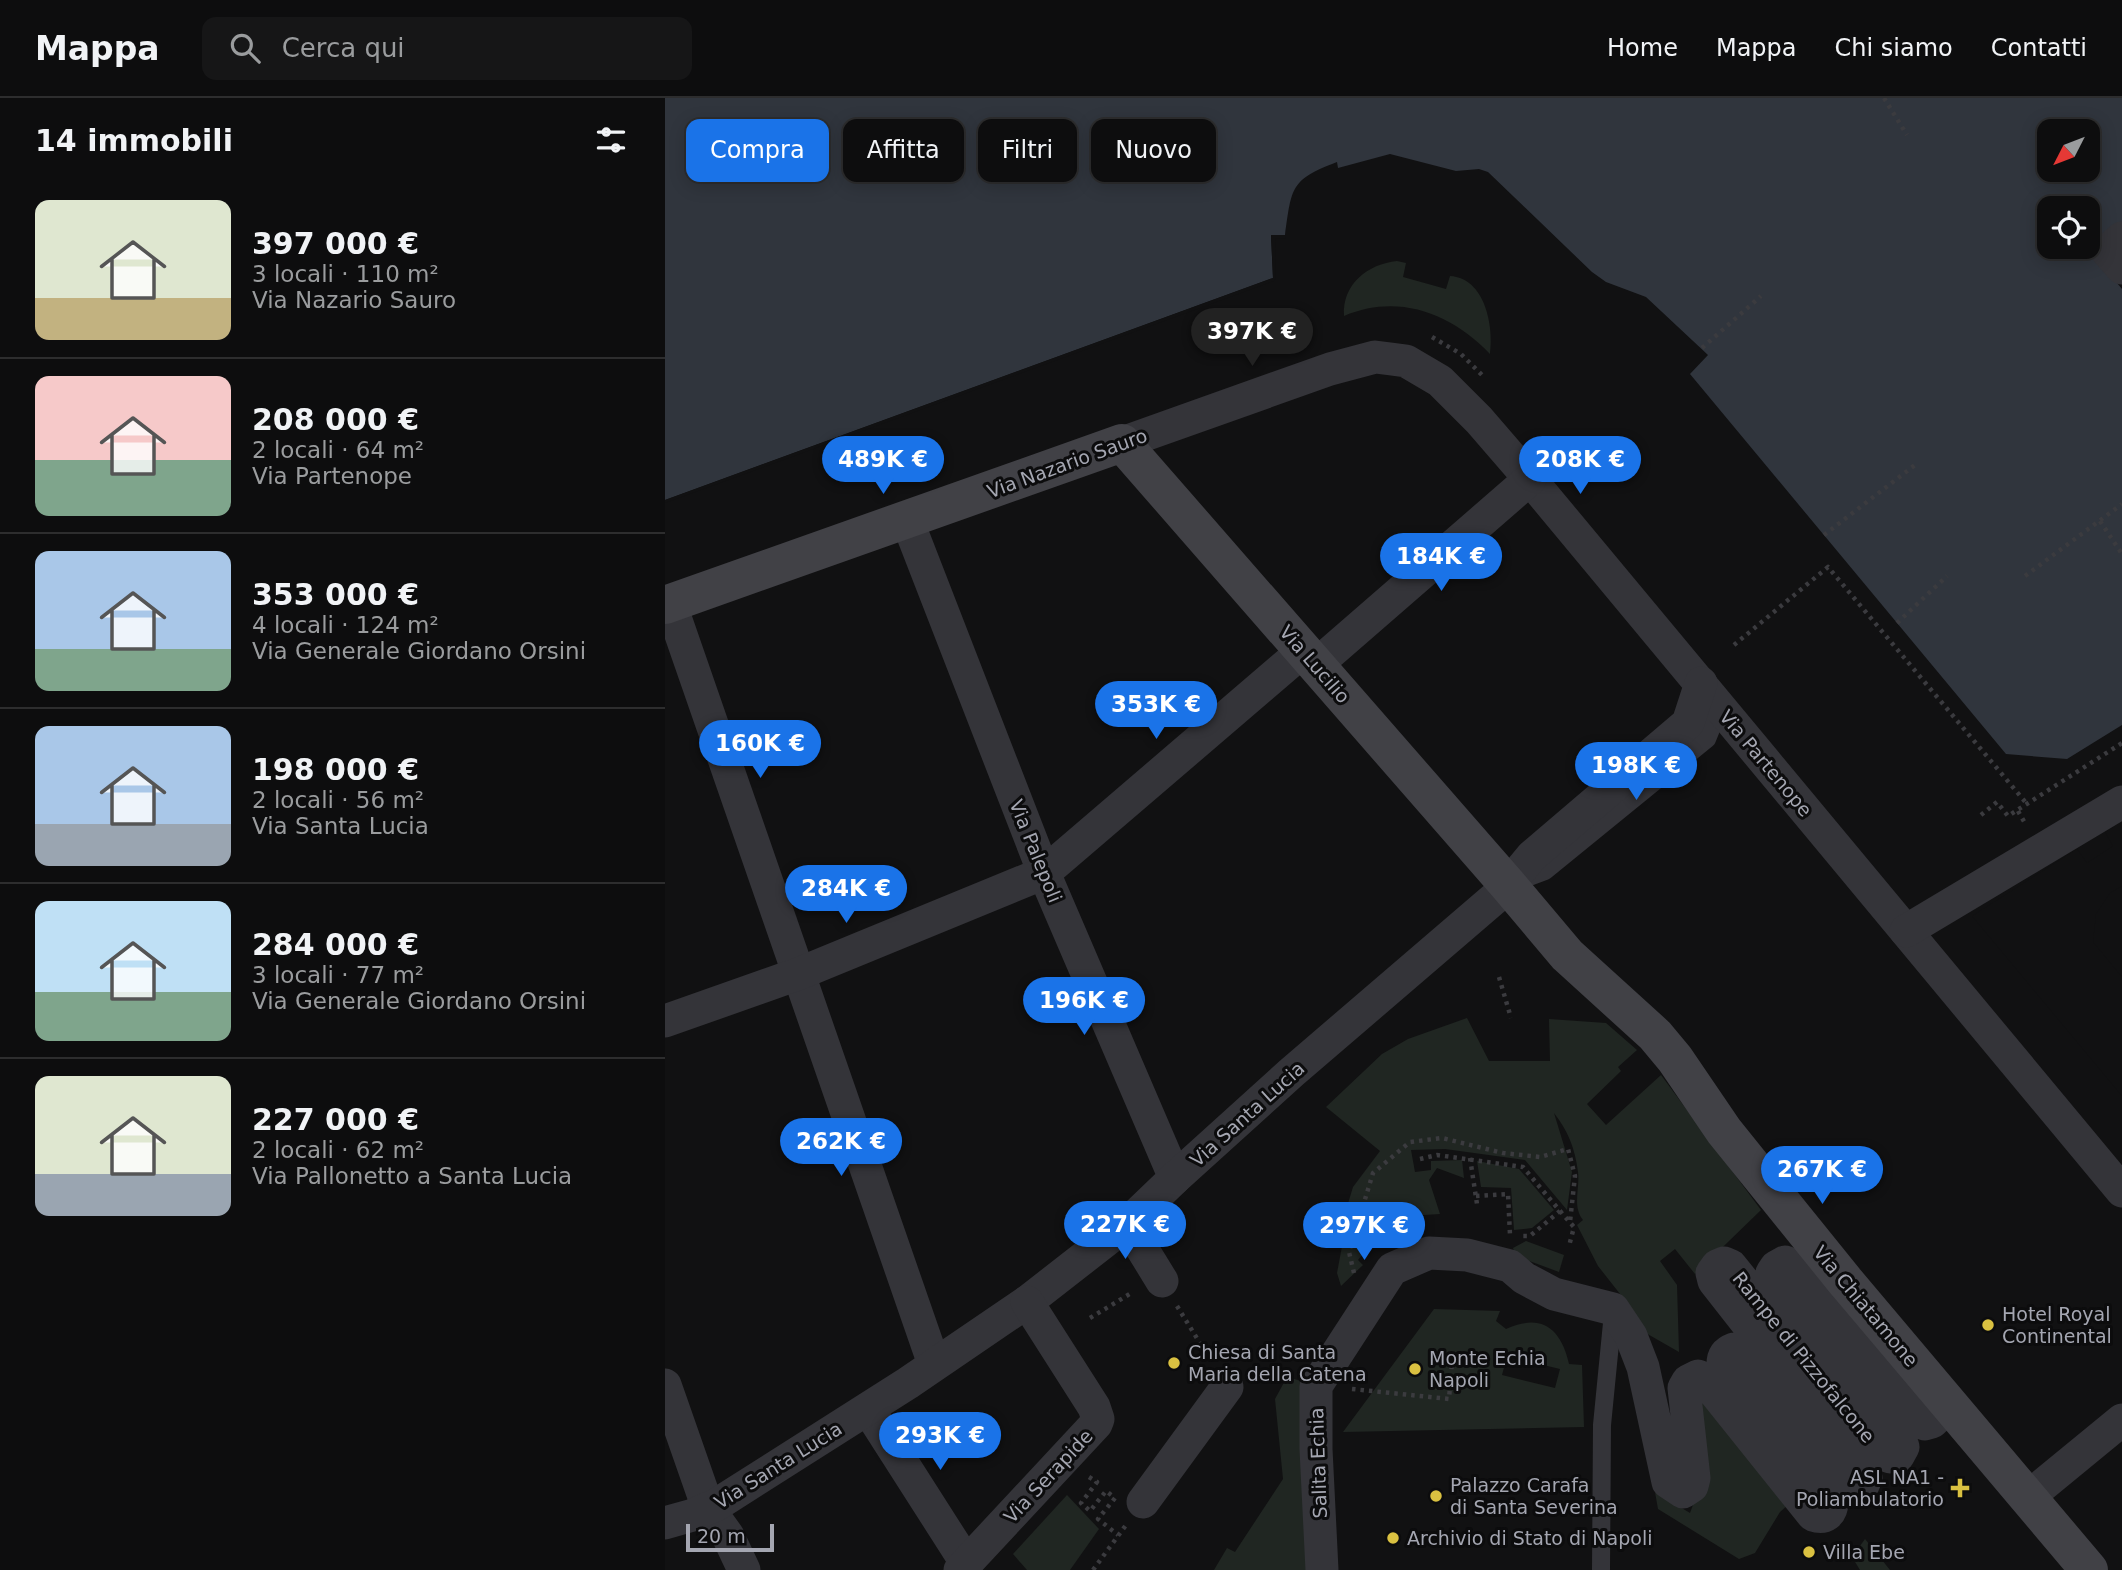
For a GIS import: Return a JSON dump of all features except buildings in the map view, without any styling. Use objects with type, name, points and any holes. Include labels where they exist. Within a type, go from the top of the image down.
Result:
[{"type":"street","points":[[2122,238],[2107,251],[2122,268]]},
{"type":"street","name":"Via Nazario Sauro","points":[[667,604],[1330,369],[1375,357],[1391,359]]},
{"type":"street","name":"Via Partenope","points":[[1391,359],[1406,361],[1440,381],[1479,420],[2122,1191]]},
{"type":"street","name":"Via Lucilio","points":[[1122,443],[1508,885]]},
{"type":"street","points":[[665,1021],[798,974],[1044,873],[1529,479]]},
{"type":"street","name":"Via Palepoli","points":[[907,520],[1044,873],[1175,1178]]},
{"type":"street","points":[[667,604],[934,1364]]},
{"type":"street","name":"Via Santa Lucia","points":[[665,1523],[708,1508],[868,1409],[1027,1302],[1128,1224],[1175,1178],[1508,885],[1532,856],[1688,723],[1710,695]]},
{"type":"street","points":[[1906,932],[2122,802]]},
{"type":"street","name":"Via Chiatamone","points":[[1508,885],[1567,955],[1655,1035],[1675,1059],[1724,1131],[1949,1406],[2089,1570]]},
{"type":"street","points":[[1128,1224],[1162,1281]]},
{"type":"street","name":"Salita Echia","points":[[1322,1570],[1316,1386],[1392,1269],[1429,1253],[1467,1255],[1510,1266],[1524,1278],[1554,1294],[1622,1323]]},
{"type":"street","name":"Rampe di Pizzofalcone","points":[[1622,1323],[1643,1367],[1668,1482],[1683,1492],[1692,1486],[1694,1478],[1684,1388],[1688,1381],[1698,1376],[1704,1379],[1813,1515],[1828,1515],[1832,1508],[1832,1501],[1723,1364],[1723,1357],[1734,1349],[1740,1351],[1848,1483],[1856,1487],[1863,1485],[1866,1478],[1714,1281],[1712,1273],[1717,1266],[1724,1263],[1731,1266],[1881,1453],[1890,1457],[1898,1456],[1903,1447],[1900,1438],[1774,1282],[1772,1273],[1776,1267],[1785,1262],[1793,1265],[1918,1421],[1925,1424],[1932,1422],[1949,1406]]},
{"type":"street","name":"Via Serapide","points":[[964,1567],[1098,1419],[1094,1407],[1027,1302]]},
{"type":"street","points":[[665,1385],[708,1508],[728,1536],[744,1570]]},
{"type":"street","points":[[1129,1500],[1227,1387]]},
{"type":"street","points":[[868,1409],[964,1567]]},
{"type":"street","points":[[2027,1498],[2122,1420]]},
{"type":"lane","points":[[1601,1570],[1602,1425],[1622,1323]]},
{"type":"path","points":[[1884,98],[1907,135]]},
{"type":"path","points":[[1702,348],[1761,296]]},
{"type":"path","points":[[1428,336],[1461,354],[1485,378]]},
{"type":"path","points":[[1824,534],[1915,465]]},
{"type":"path","points":[[2025,576],[2122,504]]},
{"type":"path","points":[[2100,521],[2122,554]]},
{"type":"path","points":[[1734,645],[1828,567],[2027,804]]},
{"type":"path","points":[[1897,623],[1947,576]]},
{"type":"path","points":[[1982,815],[1997,802],[2008,817],[2122,743]]},
{"type":"path","points":[[1499,977],[1511,1018]]},
{"type":"path","points":[[1363,1311],[1349,1252],[1373,1173],[1411,1142],[1442,1138],[1503,1153],[1540,1157],[1568,1149],[1575,1176],[1570,1222]]},
{"type":"path","points":[[1420,1159],[1437,1155],[1470,1158],[1477,1204]]},
{"type":"path","points":[[1476,1196],[1508,1194],[1511,1238]]},
{"type":"path","points":[[1560,1211],[1574,1227],[1569,1246]]},
{"type":"path","points":[[1162,1281],[1227,1387]]},
{"type":"path","points":[[1090,1318],[1127,1295]]},
{"type":"path","points":[[1316,1386],[1449,1399],[1453,1362]]},
{"type":"path","points":[[1090,1476],[1097,1482],[1081,1503],[1090,1511],[1106,1491]]},
{"type":"path","points":[[1118,1535],[1098,1519],[1129,1500]]},
{"type":"path","points":[[1093,1570],[1118,1535],[1129,1500]]},
{"type":"shaded area","points":[[665,98],[2122,98],[2122,223],[2100,242],[2100,196],[2037,196],[2037,259],[2097,259],[2122,289],[2122,725],[2067,759],[2006,754],[1690,374],[1708,355],[1646,297],[1606,282],[1592,272],[1488,172],[1479,169],[1456,171],[1390,154],[1338,168],[1337,162],[1322,168],[1310,174],[1296,187],[1289,206],[1285,235],[1271,236],[1273,278],[665,500]]},
{"type":"shaded area","points":[[1397,261],[1406,263],[1403,277],[1446,289],[1450,276],[1472,285],[1485,305],[1490,330],[1490,354],[1458,328],[1423,311],[1384,306],[1344,316],[1347,294],[1352,285],[1376,266]]},
{"type":"shaded area","points":[[1467,1018],[1489,1061],[1550,1061],[1549,1019],[1606,1023],[1637,1050],[1618,1067],[1621,1071],[1587,1104],[1606,1125],[1661,1075],[1761,1210],[1695,1274],[1675,1249],[1660,1261],[1677,1285],[1679,1352],[1644,1332],[1624,1299],[1598,1266],[1577,1225],[1583,1220],[1577,1203],[1577,1163],[1570,1140],[1554,1113],[1572,1172],[1567,1210],[1525,1160],[1445,1149],[1411,1150],[1415,1172],[1431,1170],[1431,1161],[1462,1160],[1464,1178],[1437,1168],[1429,1180],[1440,1214],[1393,1217],[1358,1260],[1363,1265],[1341,1286],[1337,1273],[1343,1241],[1342,1223],[1353,1187],[1380,1151],[1326,1107],[1382,1054],[1408,1039]]},
{"type":"shaded area","points":[[1477,1161],[1519,1169],[1554,1210],[1532,1228],[1514,1230],[1511,1188],[1481,1187]]},
{"type":"shaded area","points":[[1526,1241],[1564,1255],[1559,1272],[1516,1256],[1513,1248]]},
{"type":"shaded area","points":[[1434,1309],[1500,1311],[1496,1321],[1506,1329],[1529,1323],[1548,1327],[1561,1341],[1569,1364],[1582,1365],[1584,1427],[1343,1432]],"holes":[[[1507,1356],[1560,1369],[1555,1388],[1502,1375]]]},
{"type":"shaded area","points":[[1287,1377],[1308,1383],[1310,1570],[1214,1570],[1227,1548],[1235,1552],[1283,1479],[1275,1399]]},
{"type":"shaded area","points":[[1692,1390],[1789,1504],[1780,1512],[1755,1553],[1739,1559],[1658,1509],[1655,1492],[1690,1513],[1704,1475]]},
{"type":"shaded area","points":[[1067,1495],[1099,1529],[1070,1570],[1027,1570],[1013,1554]]},
{"type":"shaded area","points":[[1865,1539],[1890,1570],[1860,1570],[1852,1557]]},
{"type":"pier","points":[[1271,235],[1285,235],[1286,238],[1275,239],[1274,281],[665,503],[665,500],[1273,278]]},
{"type":"pier","points":[[2122,821],[2122,886],[2110,893],[2096,914],[2093,942],[2122,977],[2122,1096],[1972,916],[2077,849],[2087,863],[2113,846],[2105,832]]},
{"type":"place","name":"Hotel Royal Continental","points":[[1988,1325]]},
{"type":"place","name":"Chiesa di Santa Maria della Catena","points":[[1174,1363]]},
{"type":"place","name":"Monte Echia Napoli","points":[[1415,1369]]},
{"type":"place","name":"ASL NA1 - Poliambulatorio","points":[[1960,1488]]},
{"type":"place","name":"Palazzo Carafa di Santa Severina","points":[[1436,1496]]},
{"type":"place","name":"Archivio di Stato di Napoli","points":[[1393,1538]]},
{"type":"place","name":"Villa Ebe","points":[[1809,1552]]}]
